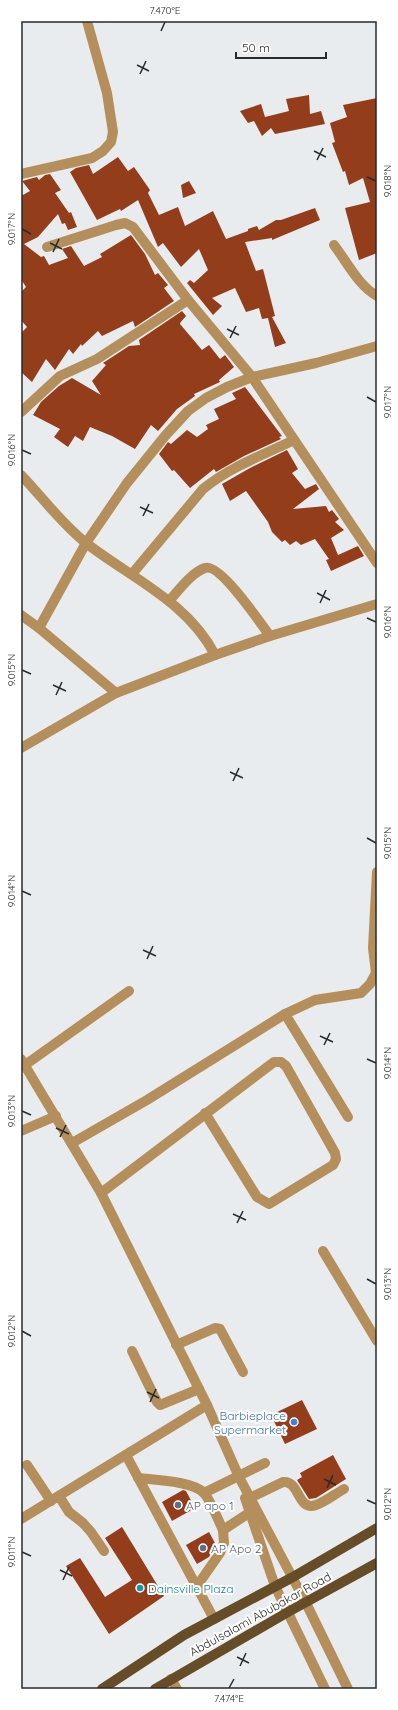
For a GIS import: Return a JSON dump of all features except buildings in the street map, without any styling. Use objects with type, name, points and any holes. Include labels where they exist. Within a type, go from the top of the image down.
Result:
[{"type":"main road","name":"Abdulsalami Abubakar Road","points":[[102,1689],[184,1635],[293,1577],[377,1528]]},
{"type":"main road","name":"Abdulsalami Abubakar Road","points":[[156,1689],[288,1612],[377,1563]]},
{"type":"street","points":[[21,174],[92,158],[103,151],[111,142],[113,132],[107,93],[87,21]]},
{"type":"street","points":[[47,247],[116,225],[129,224],[133,227],[188,300],[252,378],[377,563]]},
{"type":"street","points":[[334,245],[366,289],[377,296]]},
{"type":"street","points":[[21,412],[60,376],[97,359],[188,300]]},
{"type":"street","points":[[39,628],[86,543],[127,483],[165,436],[188,411],[206,398],[227,387],[252,378],[316,363],[377,346]]},
{"type":"street","points":[[132,574],[203,489],[232,469],[294,440]]},
{"type":"street","points":[[21,475],[48,507],[86,543],[169,601],[194,622],[208,640],[215,655]]},
{"type":"street","points":[[169,601],[190,578],[206,567],[209,567],[232,585],[270,636]]},
{"type":"street","points":[[21,748],[116,693],[215,655],[270,636],[377,604]]},
{"type":"street","points":[[21,615],[39,628],[116,693]]},
{"type":"street","points":[[72,1143],[147,1100],[285,1014],[315,1000],[361,993],[370,984],[377,973],[373,948],[377,872]]},
{"type":"street","points":[[129,991],[23,1062],[101,1193],[207,1405],[239,1476],[293,1577],[348,1689]]},
{"type":"street","points":[[285,1014],[348,1117]]},
{"type":"street","points":[[101,1193],[205,1113],[274,1062],[282,1062],[286,1066],[335,1153],[336,1159],[333,1164],[269,1204],[256,1197],[205,1113]]},
{"type":"street","points":[[21,1130],[56,1116]]},
{"type":"street","points":[[323,1250],[377,1340]]},
{"type":"street","points":[[176,1345],[216,1328],[220,1329],[243,1372]]},
{"type":"street","points":[[132,1351],[157,1402],[160,1405],[199,1390]]},
{"type":"street","points":[[21,1520],[207,1405]]},
{"type":"street","points":[[126,1455],[214,1619]]},
{"type":"street","points":[[204,1493],[265,1463]]},
{"type":"street","points":[[27,1464],[55,1499],[83,1522],[104,1552]]},
{"type":"street","points":[[239,1476],[249,1513],[275,1586],[325,1689]]},
{"type":"street","points":[[138,1478],[184,1484],[194,1487],[204,1493],[223,1530],[224,1543],[220,1553],[197,1586]]},
{"type":"street","points":[[250,1498],[288,1481],[293,1484],[303,1502],[309,1506],[315,1505],[344,1489]]},
{"type":"street","points":[[223,1530],[249,1513]]},
{"type":"street","points":[[171,1679],[177,1689]]},
{"type":"place","name":"Barbieplace Supermarket","points":[[294,1422]]},
{"type":"place","name":"AP apo 1","points":[[178,1505]]},
{"type":"place","name":"AP Apo 2","points":[[203,1548]]},
{"type":"place","name":"Dainsville Plaza","points":[[140,1588]]}]
